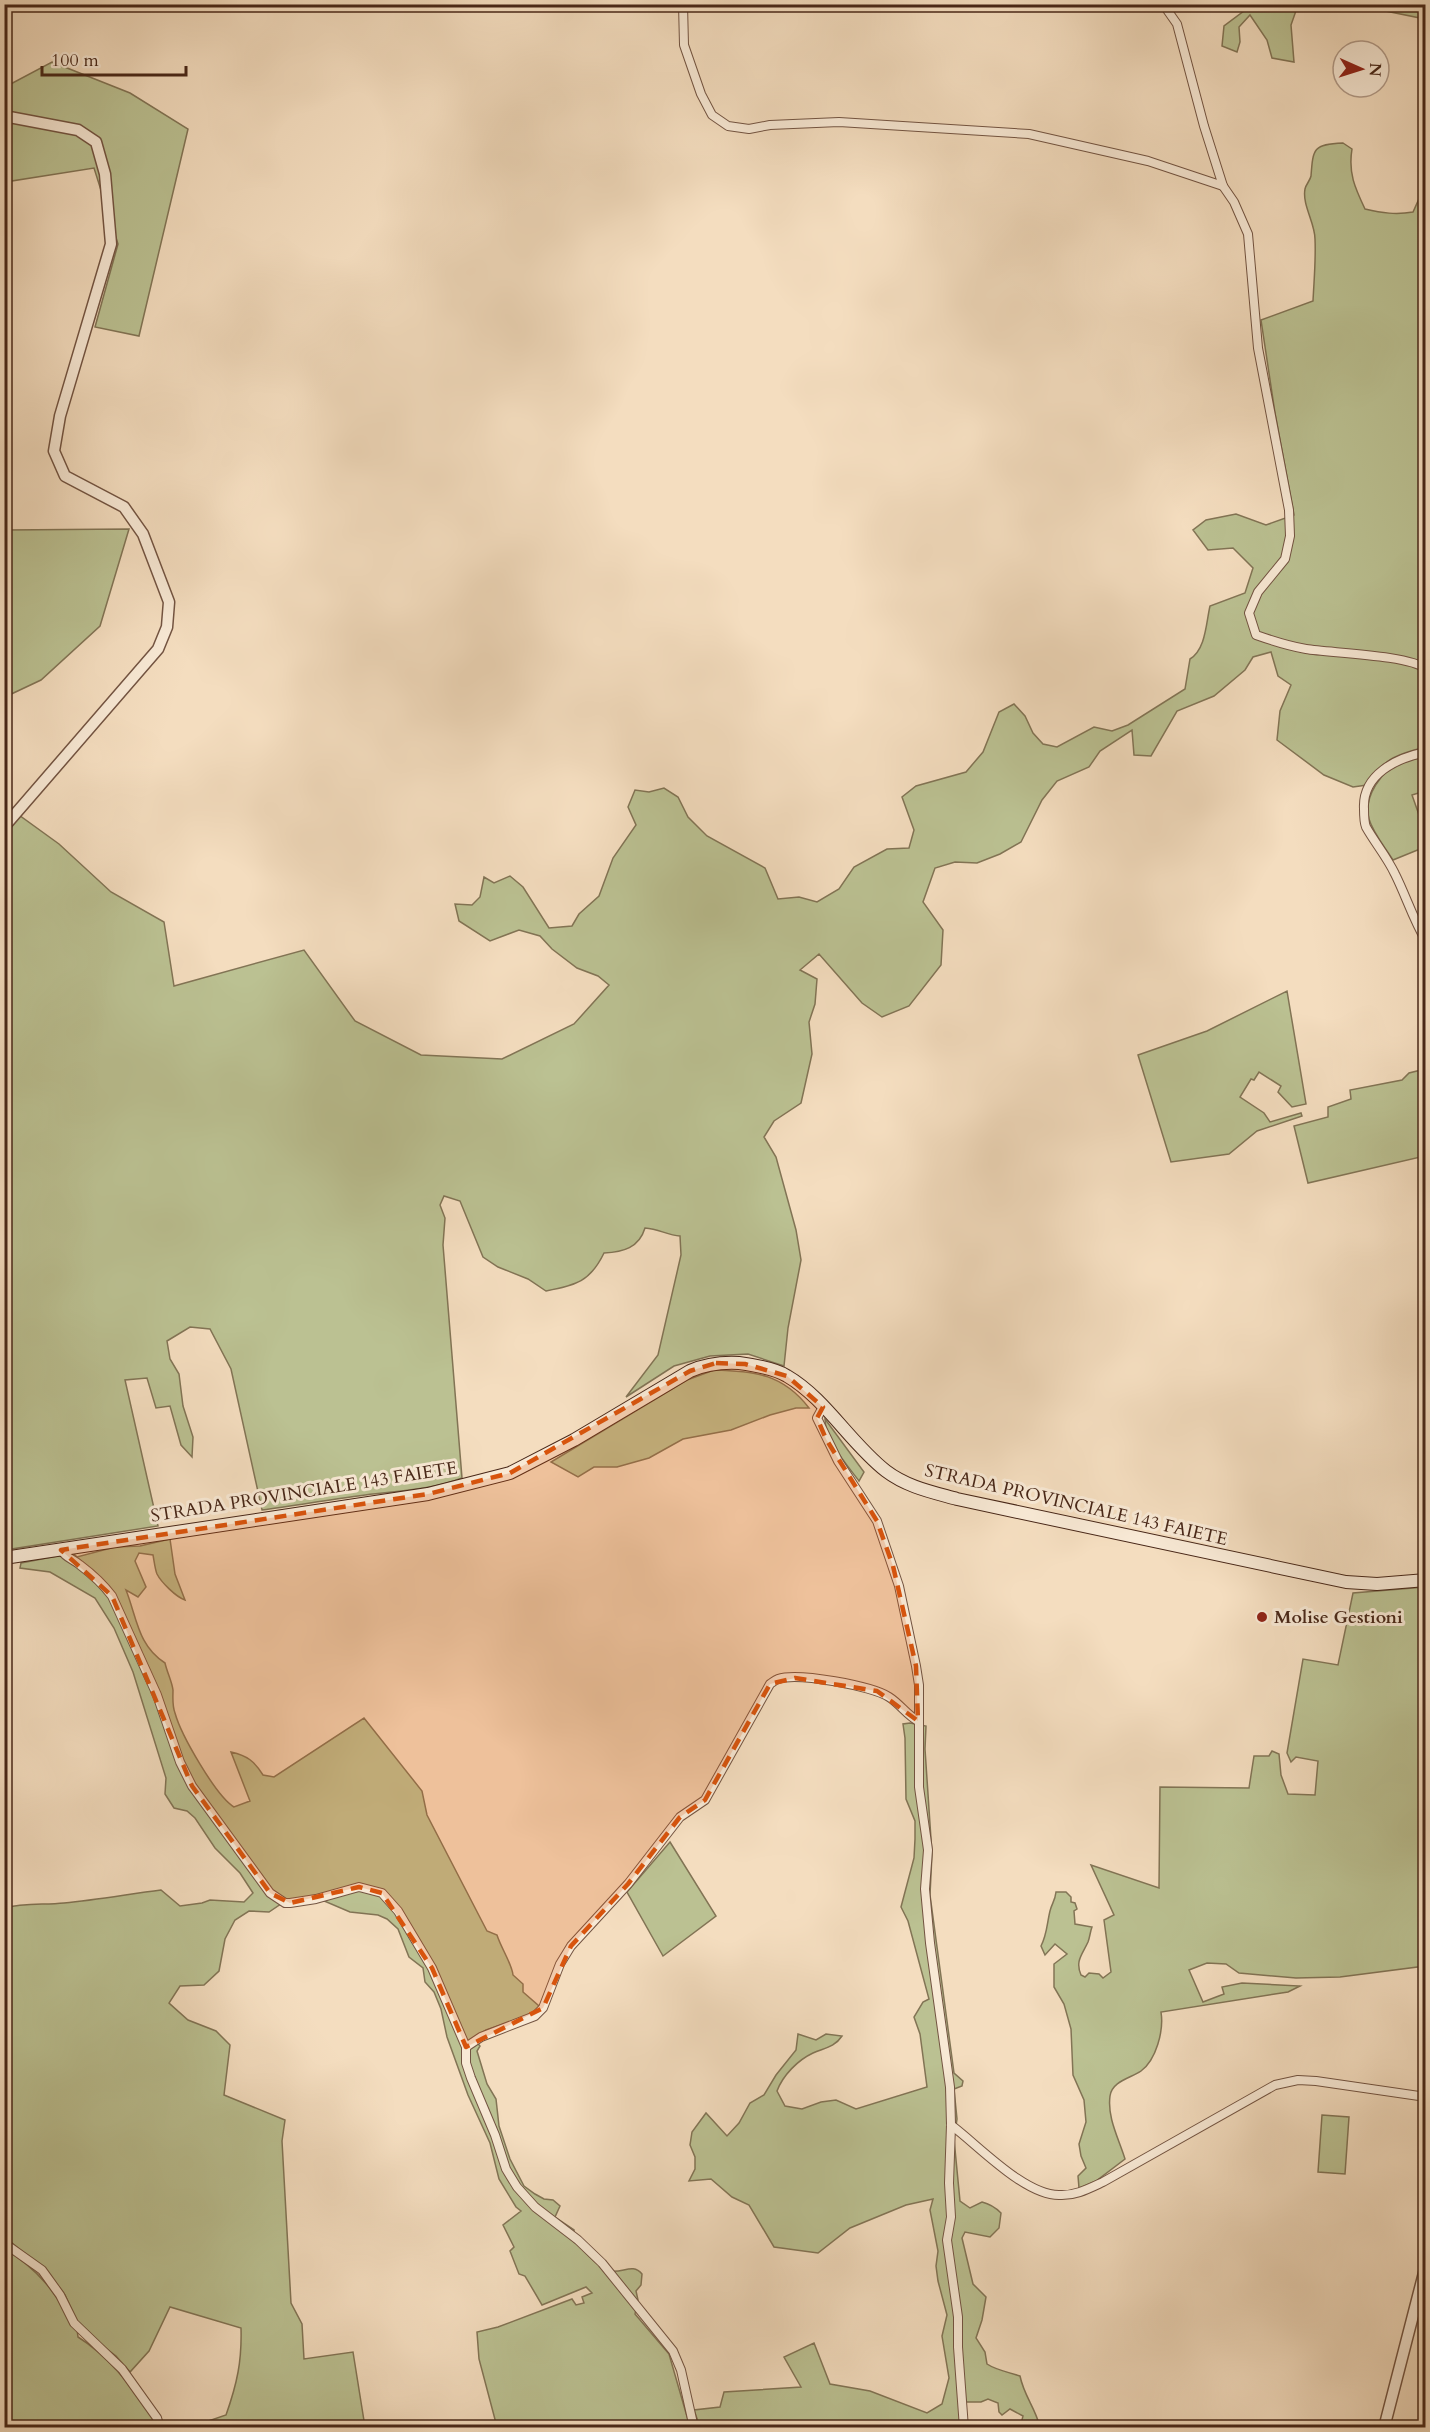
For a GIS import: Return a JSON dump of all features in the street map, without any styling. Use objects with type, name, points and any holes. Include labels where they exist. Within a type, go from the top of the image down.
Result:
[{"type":"main road","name":"STRADA PROVINCIALE 143 FAIETE","points":[[4,1558],[428,1494],[510,1473],[574,1440],[690,1371],[716,1363],[745,1364],[787,1376],[823,1407],[842,1429],[884,1469],[909,1485],[938,1494],[1346,1582],[1377,1584],[1425,1580]]},
{"type":"street","points":[[683,4],[684,45],[701,94],[712,115],[728,126],[749,129],[770,125],[839,122],[1029,134],[1148,161],[1223,186]]},
{"type":"street","points":[[1163,4],[1178,24],[1204,126],[1223,186],[1234,202],[1248,234],[1258,348],[1289,510],[1290,536],[1285,560],[1258,592],[1249,613],[1256,635],[1285,646],[1308,650],[1402,659],[1425,669]]},
{"type":"street","points":[[4,116],[78,130],[96,142],[105,174],[111,244],[60,416],[54,451],[65,476],[124,507],[143,534],[169,602],[167,627],[158,649],[4,827]]},
{"type":"street","points":[[1425,752],[1393,761],[1379,772],[1364,798],[1365,825],[1383,851],[1396,876],[1413,919],[1425,941]]},
{"type":"street","points":[[823,1407],[817,1418],[823,1432],[877,1521],[893,1566],[919,1685],[919,1787],[928,1850],[925,1889],[930,1943],[950,2087],[951,2217],[947,2241],[958,2317],[964,2427]]},
{"type":"street","points":[[61,1550],[65,1556],[79,1563],[103,1584],[112,1596],[153,1686],[180,1762],[192,1786],[270,1893],[285,1903],[290,1903],[316,1899],[358,1887],[382,1893],[398,1911],[432,1968],[466,2047],[466,2063],[506,2169],[517,2187],[536,2207],[578,2240],[602,2263],[673,2351],[681,2370],[694,2427]]},
{"type":"street","points":[[466,2047],[481,2037],[535,2016],[543,2008],[560,1964],[571,1946],[628,1884],[680,1817],[705,1800],[770,1684],[779,1678],[795,1678],[837,1682],[877,1691],[890,1697],[918,1721]]},
{"type":"street","points":[[951,2125],[1011,2174],[1037,2189],[1057,2196],[1079,2193],[1103,2182],[1275,2085],[1298,2080],[1316,2081],[1425,2097]]},
{"type":"street","points":[[4,2243],[42,2270],[60,2295],[74,2323],[122,2369],[158,2418],[160,2427]]},
{"type":"street","points":[[1384,2427],[1425,2265]]},
{"type":"highlighted area","points":[[716,1363],[745,1364],[787,1376],[823,1407],[817,1418],[826,1439],[877,1521],[893,1566],[916,1666],[918,1721],[877,1691],[795,1678],[770,1684],[705,1800],[680,1817],[628,1884],[571,1946],[543,2008],[466,2047],[432,1968],[382,1893],[359,1887],[290,1903],[270,1893],[192,1786],[112,1596],[61,1550],[428,1494],[510,1473],[690,1371]]},
{"type":"green space","points":[[1252,5],[1298,5],[1291,25],[1294,62],[1272,58],[1267,40],[1250,15],[1239,27],[1240,42],[1237,52],[1222,46],[1224,26]]},
{"type":"green space","points":[[1356,5],[1425,5],[1425,19]]},
{"type":"green space","points":[[52,62],[130,93],[188,129],[139,336],[95,327],[118,244],[94,168],[5,182],[5,87]]},
{"type":"green space","points":[[1343,143],[1352,149],[1353,180],[1365,209],[1377,212],[1413,212],[1422,192],[1425,162],[1425,747],[1385,763],[1367,785],[1353,787],[1324,775],[1277,740],[1280,711],[1291,685],[1278,676],[1271,652],[1253,657],[1245,670],[1214,696],[1177,711],[1151,756],[1134,755],[1132,730],[1100,751],[1089,767],[1057,781],[1042,800],[1021,842],[977,863],[955,862],[935,868],[923,902],[943,930],[941,965],[909,1006],[882,1017],[862,1003],[819,954],[800,970],[817,979],[815,1004],[809,1022],[812,1054],[801,1103],[774,1121],[764,1137],[776,1157],[796,1230],[801,1260],[788,1328],[784,1366],[748,1354],[710,1356],[674,1366],[626,1397],[658,1355],[681,1255],[680,1236],[645,1228],[639,1240],[629,1248],[604,1253],[599,1263],[581,1281],[546,1291],[528,1279],[498,1267],[483,1257],[460,1201],[444,1196],[440,1205],[445,1218],[443,1245],[462,1478],[424,1488],[262,1510],[231,1369],[210,1329],[190,1327],[167,1341],[170,1359],[179,1374],[183,1406],[193,1437],[192,1457],[181,1445],[170,1406],[156,1408],[147,1378],[125,1380],[158,1526],[5,1550],[5,805],[59,844],[111,892],[164,922],[174,986],[304,950],[355,1021],[421,1055],[502,1059],[574,1024],[609,985],[598,976],[577,968],[552,949],[540,936],[519,930],[490,941],[459,921],[455,904],[472,905],[480,897],[484,877],[494,883],[510,876],[523,887],[549,928],[572,926],[579,914],[599,896],[613,858],[636,825],[628,807],[635,790],[649,792],[664,788],[678,797],[688,817],[707,836],[765,868],[778,899],[799,897],[817,902],[839,889],[854,867],[887,849],[909,848],[914,830],[902,797],[916,786],[966,772],[983,752],[999,712],[1014,704],[1025,716],[1033,733],[1043,744],[1057,747],[1094,727],[1112,731],[1128,725],[1185,689],[1190,659],[1202,642],[1210,606],[1245,593],[1253,568],[1233,548],[1208,550],[1193,530],[1206,520],[1236,514],[1266,525],[1294,515],[1261,320],[1313,301],[1315,239],[1305,201],[1305,189],[1310,178],[1316,150],[1326,145]]},
{"type":"green space","points":[[129,529],[100,626],[41,680],[5,697],[5,530]]},
{"type":"green space","points":[[1425,757],[1425,791],[1412,795],[1425,832],[1425,847],[1393,860],[1371,824],[1368,811],[1369,802],[1376,785],[1388,771],[1402,762]]},
{"type":"green space","points":[[1287,991],[1306,1104],[1292,1107],[1278,1092],[1281,1086],[1259,1072],[1254,1080],[1251,1079],[1240,1097],[1264,1113],[1270,1122],[1301,1113],[1302,1116],[1257,1131],[1229,1154],[1171,1162],[1138,1055],[1207,1031]]},
{"type":"green space","points":[[1425,1069],[1425,1156],[1308,1183],[1294,1126],[1328,1117],[1328,1107],[1351,1099],[1350,1090],[1402,1080],[1409,1073]]},
{"type":"green space","points":[[714,1370],[755,1373],[778,1381],[789,1388],[809,1408],[796,1408],[731,1430],[683,1439],[649,1458],[617,1467],[594,1467],[578,1477],[551,1462],[687,1380]]},
{"type":"green space","points":[[825,1419],[864,1472],[859,1481],[833,1444]]},
{"type":"green space","points":[[170,1539],[175,1574],[185,1600],[173,1593],[159,1577],[153,1555],[139,1553],[135,1561],[146,1587],[138,1597],[126,1590],[144,1640],[156,1656],[165,1663],[172,1687],[174,1710],[184,1735],[209,1778],[227,1801],[234,1807],[250,1801],[231,1752],[250,1760],[263,1775],[274,1777],[364,1718],[422,1791],[427,1815],[487,1931],[497,1935],[513,1975],[523,1984],[523,1992],[539,2006],[535,2013],[486,2030],[473,2038],[480,2046],[477,2051],[487,2084],[496,2099],[499,2126],[510,2159],[524,2186],[544,2199],[553,2200],[560,2206],[555,2217],[574,2230],[574,2242],[596,2263],[611,2271],[635,2269],[642,2274],[641,2285],[636,2291],[638,2300],[635,2314],[669,2354],[690,2427],[497,2427],[479,2359],[477,2332],[498,2327],[572,2299],[576,2305],[584,2303],[582,2297],[592,2293],[586,2287],[542,2305],[525,2276],[519,2274],[510,2251],[514,2247],[503,2225],[521,2211],[516,2207],[499,2179],[490,2143],[468,2095],[447,2037],[441,2009],[434,1992],[425,1982],[423,1968],[409,1957],[398,1929],[387,1919],[378,1915],[350,1912],[322,1900],[281,1904],[269,1912],[249,1911],[235,1920],[225,1939],[219,1971],[204,1985],[180,1986],[169,2003],[188,2020],[216,2031],[230,2045],[224,2095],[285,2120],[282,2141],[291,2303],[302,2324],[304,2359],[353,2352],[365,2427],[191,2427],[226,2415],[238,2372],[241,2328],[170,2307],[149,2351],[130,2372],[116,2356],[90,2336],[77,2321],[65,2295],[48,2273],[5,2237],[4,1908],[76,1902],[161,1890],[180,1906],[210,1900],[244,1902],[253,1893],[240,1873],[215,1848],[195,1818],[187,1811],[174,1808],[165,1794],[166,1778],[133,1672],[114,1628],[95,1598],[50,1572],[20,1568],[21,1563],[73,1553],[77,1557],[115,1547],[140,1546]]},
{"type":"green space","points":[[1425,1587],[1425,1966],[1340,1977],[1296,1978],[1239,1973],[1226,1964],[1207,1963],[1189,1970],[1203,2002],[1224,1994],[1222,1987],[1242,1983],[1300,1986],[1288,1992],[1161,2012],[1160,2036],[1151,2060],[1141,2071],[1118,2083],[1111,2091],[1110,2112],[1125,2159],[1096,2181],[1079,2188],[1078,2176],[1086,2168],[1079,2144],[1086,2122],[1084,2100],[1073,2075],[1071,2029],[1064,2004],[1054,1987],[1054,1964],[1067,1954],[1055,1944],[1045,1955],[1041,1946],[1056,1892],[1066,1892],[1071,1897],[1071,1902],[1075,1903],[1077,1909],[1074,1911],[1075,1924],[1092,1927],[1079,1962],[1081,1975],[1085,1977],[1089,1973],[1099,1974],[1103,1978],[1111,1972],[1104,1920],[1114,1915],[1091,1865],[1159,1888],[1160,1787],[1249,1788],[1254,1756],[1269,1756],[1272,1751],[1279,1754],[1281,1775],[1288,1794],[1315,1795],[1318,1761],[1296,1757],[1291,1762],[1287,1753],[1303,1659],[1338,1665],[1353,1593]]},
{"type":"green space","points":[[903,1724],[926,1726],[925,1749],[932,1854],[930,1895],[954,2073],[963,2081],[962,2086],[954,2089],[957,2119],[954,2139],[960,2201],[970,2208],[982,2202],[1001,2213],[999,2228],[990,2237],[965,2232],[962,2238],[973,2284],[986,2297],[976,2338],[985,2352],[987,2364],[1020,2376],[1040,2427],[1027,2427],[1021,2424],[1023,2416],[1010,2409],[1002,2415],[999,2412],[998,2403],[988,2399],[981,2402],[966,2402],[960,2427],[700,2427],[694,2410],[720,2407],[724,2392],[801,2387],[784,2357],[814,2343],[830,2384],[870,2391],[927,2413],[942,2404],[949,2378],[942,2336],[947,2315],[936,2266],[938,2251],[930,2210],[933,2199],[906,2205],[850,2228],[818,2253],[774,2247],[749,2205],[732,2197],[711,2179],[689,2181],[695,2169],[695,2157],[690,2145],[692,2132],[706,2113],[727,2136],[739,2123],[750,2103],[764,2095],[776,2075],[796,2050],[798,2034],[816,2040],[826,2034],[842,2036],[833,2045],[802,2060],[787,2074],[777,2091],[785,2106],[802,2109],[821,2102],[836,2100],[856,2109],[927,2087],[920,2034],[914,2017],[923,2002],[929,1999],[908,1921],[901,1907],[914,1858],[915,1839],[915,1821],[906,1799]]},
{"type":"green space","points":[[670,1842],[716,1916],[663,1956],[627,1892]]},
{"type":"green space","points":[[1322,2115],[1349,2117],[1345,2174],[1318,2172]]},
{"type":"green space","points":[[4,2248],[38,2274],[77,2329],[78,2337],[100,2353],[119,2373],[154,2417],[157,2427],[5,2427]]},
{"type":"place","name":"Molise Gestioni","points":[[1262,1617]]}]
